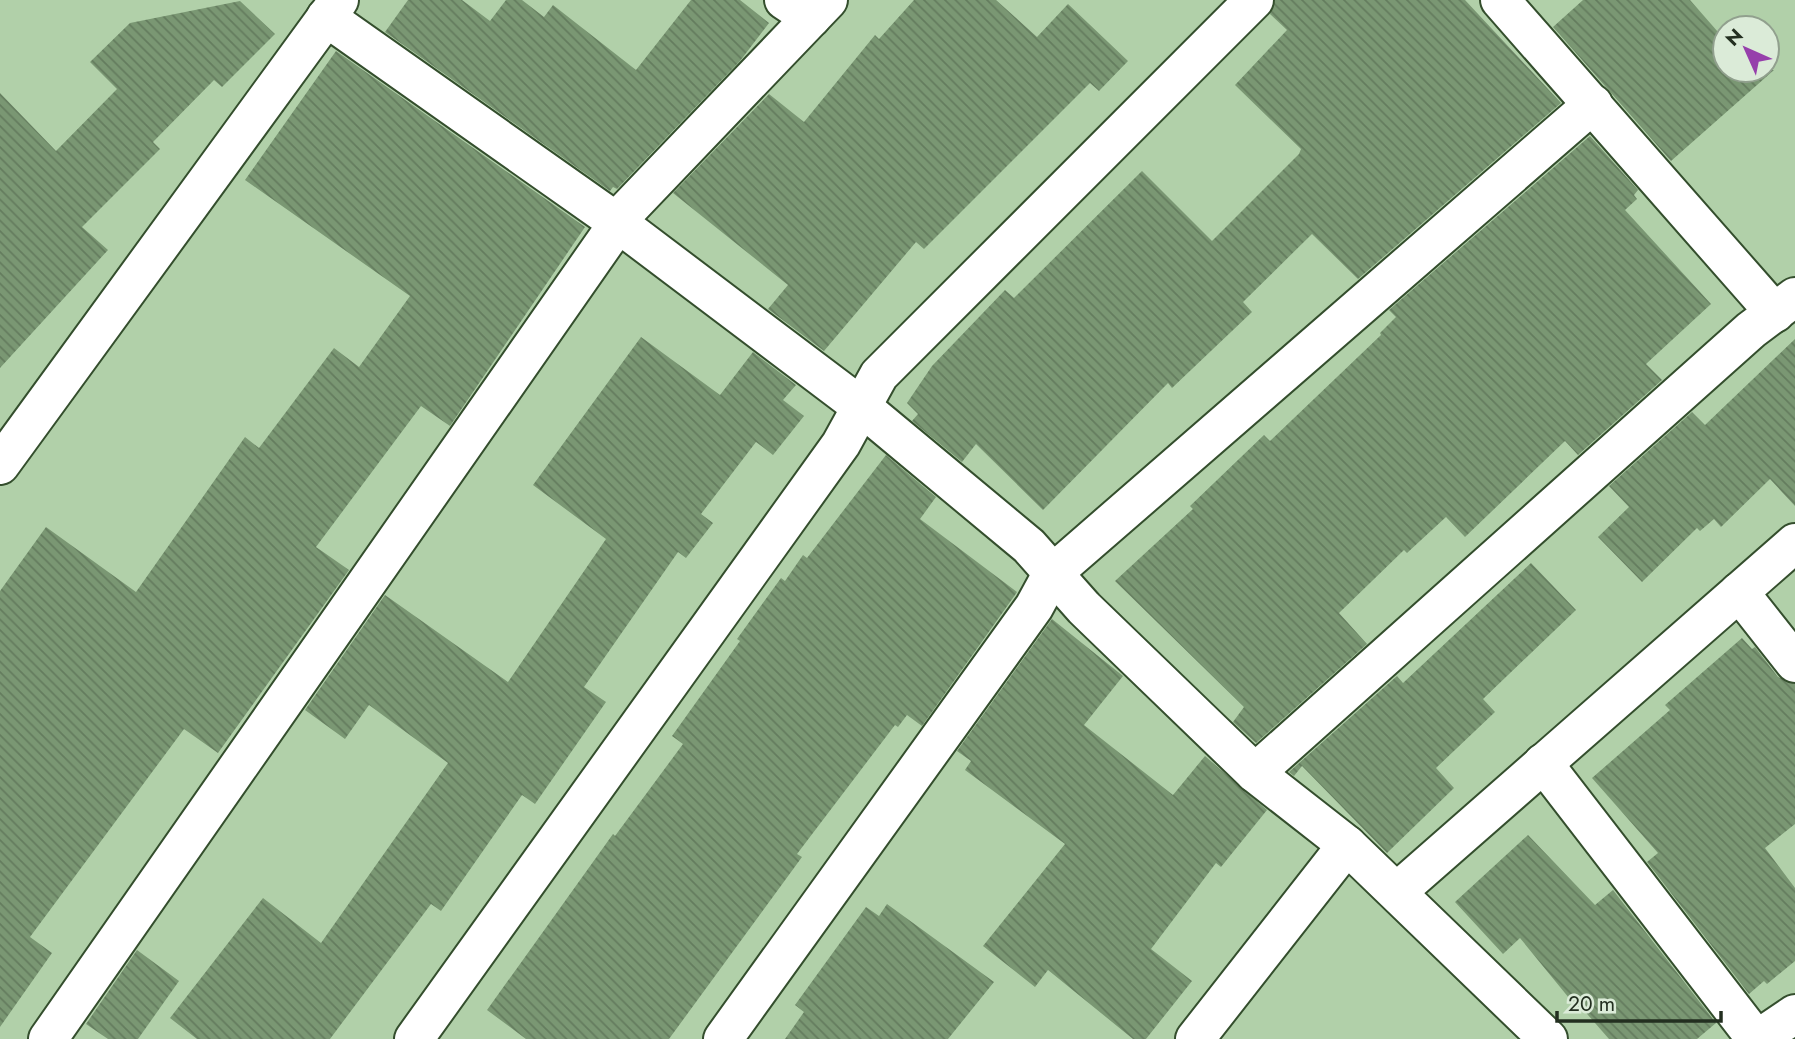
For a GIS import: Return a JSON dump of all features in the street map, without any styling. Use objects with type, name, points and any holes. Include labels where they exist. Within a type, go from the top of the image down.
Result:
[{"type":"street","points":[[414,1039],[841,444],[880,375],[1254,0]]},
{"type":"street","points":[[1255,773],[1751,330],[1785,305],[1593,104],[1500,0]]},
{"type":"street","points":[[48,1039],[618,223],[808,6]]},
{"type":"street","points":[[0,466],[332,8],[863,408],[1029,545],[1052,574],[1255,773],[1347,845],[1398,891],[1548,1039]]},
{"type":"street","points":[[723,1039],[1034,607],[1052,574],[1593,104]]},
{"type":"street","points":[[1398,891],[1795,543]]},
{"type":"street","points":[[1739,592],[1795,663]]},
{"type":"street","points":[[1543,762],[1757,1039],[1795,1014]]},
{"type":"street","points":[[1195,1039],[1347,845]]},
{"type":"building","points":[[408,0],[462,0],[490,21],[506,0],[522,0],[544,17],[553,5],[636,70],[691,0],[740,0],[769,23],[740,61],[617,189],[613,187],[610,191],[385,32]]},
{"type":"building","points":[[914,0],[996,0],[1037,37],[1068,4],[1128,61],[1099,91],[1090,83],[924,249],[916,242],[824,351],[768,309],[788,285],[673,193],[769,94],[804,122],[875,35],[879,39]]},
{"type":"building","points":[[1275,0],[1465,0],[1561,103],[1358,279],[1312,234],[1243,302],[1252,312],[1172,388],[1168,383],[1043,510],[976,444],[962,462],[912,421],[918,414],[907,403],[932,366],[1005,290],[1014,298],[1142,171],[1212,241],[1299,154],[1301,149],[1235,85],[1287,30],[1270,14]]},
{"type":"building","points":[[1583,0],[1690,0],[1711,24],[1711,84],[1758,84],[1671,161],[1553,27]]},
{"type":"building","points":[[240,1],[275,34],[222,87],[214,80],[153,142],[160,149],[82,227],[108,250],[0,368],[0,93],[56,151],[117,89],[90,62],[130,23]]},
{"type":"building","points":[[336,51],[585,227],[450,426],[421,406],[316,547],[349,570],[218,753],[184,729],[30,937],[52,953],[0,1027],[0,591],[46,527],[136,592],[245,437],[259,448],[334,348],[359,367],[410,296],[245,180]]},
{"type":"building","points":[[1590,136],[1638,190],[1634,195],[1637,199],[1625,210],[1711,304],[1646,364],[1662,380],[1578,455],[1565,441],[1465,537],[1446,517],[1407,553],[1404,550],[1339,613],[1367,644],[1256,743],[1233,722],[1244,707],[1115,581],[1193,509],[1190,506],[1264,435],[1270,441],[1381,335],[1396,317],[1389,310]]},
{"type":"building","points":[[641,337],[720,395],[753,352],[796,385],[783,400],[804,416],[773,455],[756,442],[701,514],[713,523],[686,558],[678,552],[584,687],[606,702],[535,804],[522,795],[441,911],[431,904],[330,1039],[197,1039],[170,1018],[263,898],[321,943],[448,763],[369,705],[345,739],[305,710],[385,595],[508,682],[606,539],[533,485]]},
{"type":"building","points":[[1795,339],[1795,506],[1770,479],[1721,527],[1714,519],[1700,531],[1697,528],[1642,582],[1598,537],[1629,507],[1609,486],[1692,412],[1705,425]]},
{"type":"building","points":[[886,455],[936,497],[920,519],[1017,592],[922,726],[907,715],[898,727],[895,725],[797,854],[802,857],[669,1039],[526,1039],[487,1010],[613,834],[615,836],[683,744],[672,736],[740,641],[737,639],[781,578],[785,581],[803,555],[807,558]]},
{"type":"building","points":[[1531,563],[1576,610],[1483,699],[1495,712],[1436,768],[1454,788],[1387,853],[1302,766],[1294,776],[1289,772],[1397,676],[1403,683]]},
{"type":"building","points":[[1052,619],[1123,676],[1084,725],[1173,795],[1205,756],[1267,810],[1221,867],[1216,863],[1151,949],[1192,981],[1146,1039],[1133,1039],[1048,970],[1035,987],[983,946],[1065,844],[965,770],[971,761],[957,751]]},
{"type":"building","points":[[1742,638],[1752,649],[1755,647],[1778,677],[1795,684],[1795,824],[1765,848],[1795,888],[1795,961],[1767,984],[1764,981],[1749,994],[1647,862],[1658,853],[1592,778],[1670,710],[1665,705]]},
{"type":"building","points":[[1528,835],[1595,905],[1613,890],[1716,1023],[1697,1039],[1609,1039],[1581,1007],[1578,1009],[1520,938],[1503,954],[1455,902]]},
{"type":"building","points":[[887,904],[994,982],[948,1039],[785,1039],[804,1012],[795,1005],[866,907],[879,916]]},
{"type":"building","points":[[137,950],[179,981],[138,1039],[108,1039],[86,1024]]}]
